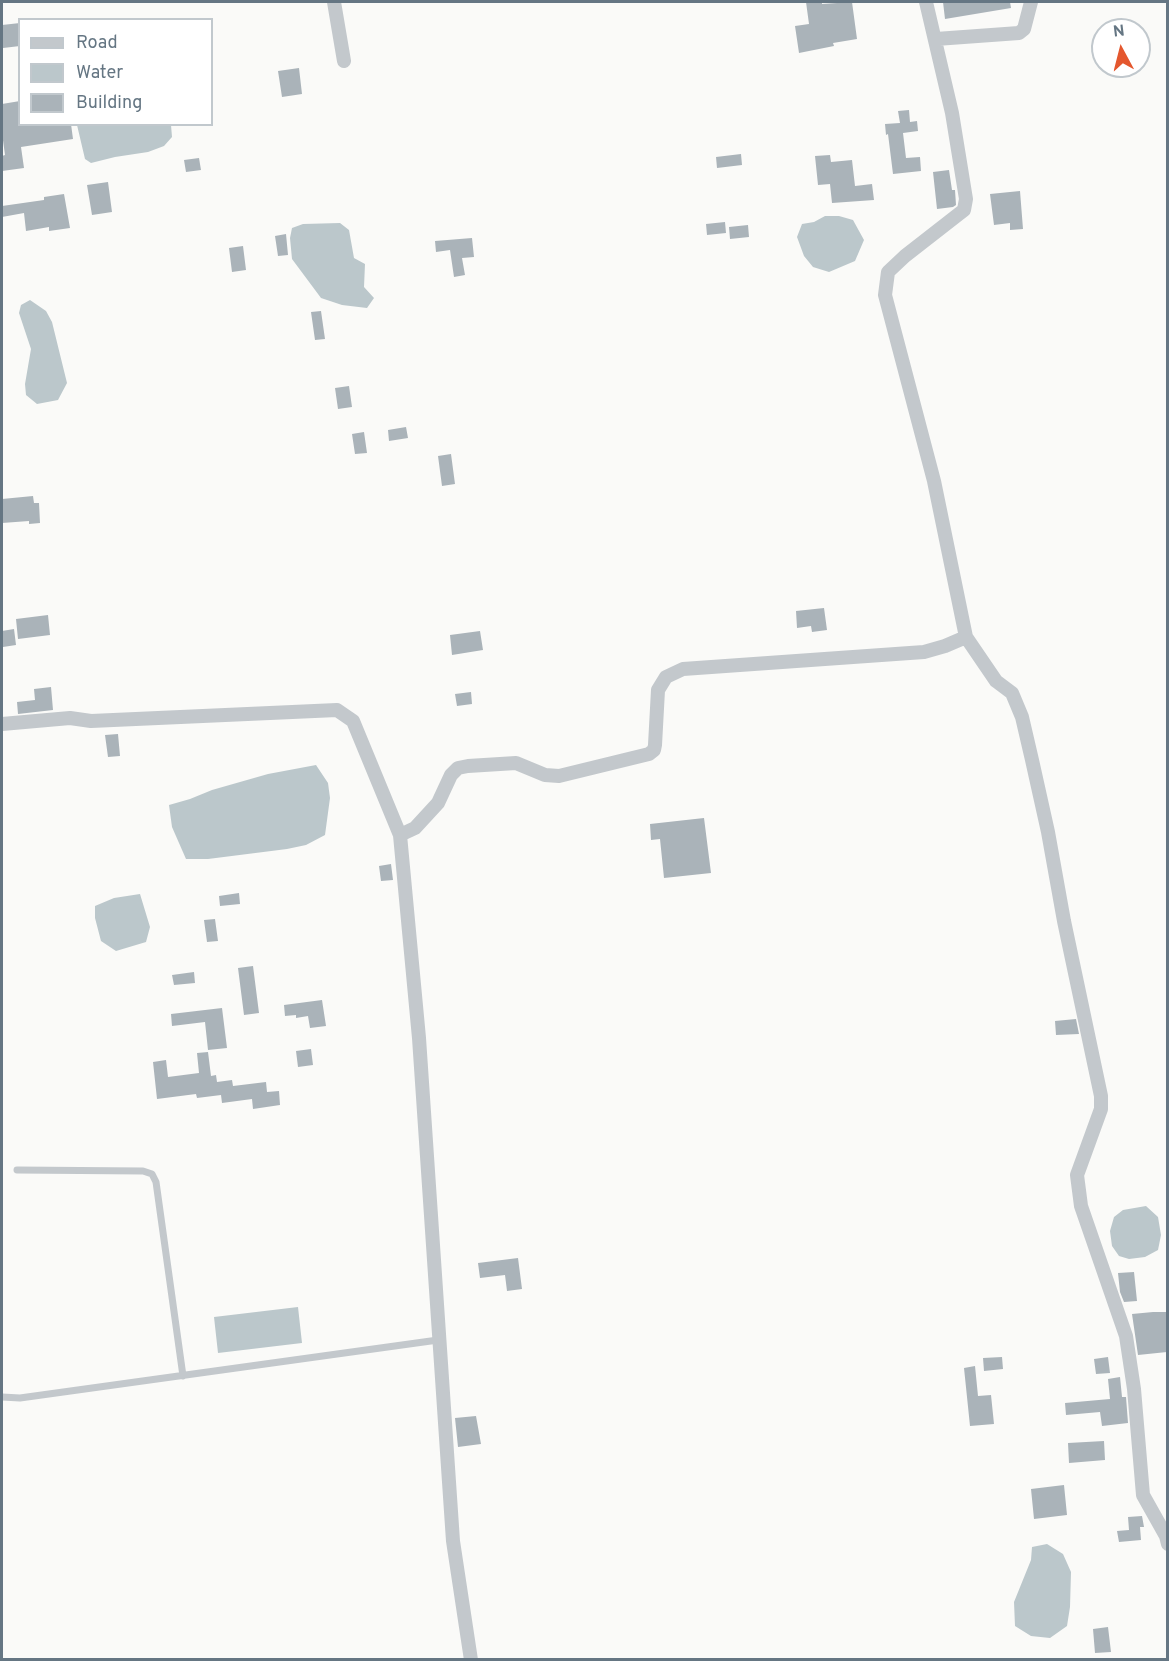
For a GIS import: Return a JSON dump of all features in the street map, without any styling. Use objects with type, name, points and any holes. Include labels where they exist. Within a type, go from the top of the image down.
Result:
[{"type":"street","points":[[334,2],[344,61]]},
{"type":"street","points":[[926,2],[952,113],[966,199],[964,210],[904,256],[888,272],[885,295],[934,481],[966,637],[996,681],[1012,693],[1022,717],[1048,832],[1064,921],[1101,1096],[1101,1109],[1077,1175],[1081,1206],[1126,1336],[1134,1389],[1143,1495],[1166,1536],[1167,1544]]},
{"type":"street","points":[[936,39],[1019,33],[1024,29],[1031,2]]},
{"type":"street","points":[[400,835],[415,828],[438,803],[451,775],[458,768],[516,763],[545,775],[559,776],[649,753],[654,750],[655,745],[658,690],[666,677],[683,669],[924,652],[966,637]]},
{"type":"street","points":[[2,724],[70,717],[91,721],[337,710],[353,721],[400,835],[406,921],[419,1038],[453,1541],[471,1659]]},
{"type":"lane","points":[[17,1170],[143,1171],[152,1174],[156,1182],[183,1376]]},
{"type":"lane","points":[[2,1397],[20,1398],[438,1340]]},
{"type":"water","points":[[77,126],[171,126],[172,137],[164,146],[148,152],[91,163],[85,159]]},
{"type":"water","points":[[825,216],[839,216],[853,220],[864,240],[855,261],[829,272],[813,267],[804,256],[797,237],[802,224],[814,222]]},
{"type":"water","points":[[340,223],[349,230],[354,258],[365,264],[364,287],[374,298],[367,308],[342,305],[321,298],[292,259],[290,238],[292,228],[303,224]]},
{"type":"water","points":[[30,300],[46,311],[52,322],[67,383],[58,400],[37,404],[26,395],[25,384],[31,349],[19,313],[21,305]]},
{"type":"water","points":[[316,765],[328,783],[330,798],[325,835],[306,845],[287,849],[208,859],[186,859],[172,827],[169,805],[268,774]]},
{"type":"water","points":[[140,894],[150,927],[146,942],[116,951],[101,941],[95,918],[95,906],[114,898]]},
{"type":"water","points":[[1146,1206],[1158,1217],[1161,1235],[1158,1250],[1145,1257],[1129,1259],[1119,1256],[1112,1246],[1110,1231],[1114,1217],[1123,1210]]},
{"type":"water","points":[[298,1307],[302,1343],[218,1353],[214,1317]]},
{"type":"water","points":[[1047,1544],[1063,1554],[1071,1572],[1067,1626],[1050,1638],[1031,1636],[1015,1626],[1014,1602],[1031,1560],[1032,1547]]},
{"type":"building","points":[[806,2],[822,2],[822,4],[852,2],[857,39],[799,53],[795,26],[809,24]]},
{"type":"building","points":[[943,2],[1010,2],[1011,8],[945,19]]},
{"type":"building","points":[[18,23],[18,46],[3,48],[2,25]]},
{"type":"building","points":[[299,68],[302,94],[282,97],[278,71]]},
{"type":"building","points":[[18,101],[18,126],[71,126],[73,139],[21,147],[24,168],[2,171],[2,156],[5,155],[2,104]]},
{"type":"building","points":[[909,110],[910,122],[917,121],[918,131],[903,133],[906,158],[920,157],[921,171],[893,174],[885,124],[900,123],[898,111]]},
{"type":"building","points":[[741,154],[742,165],[717,168],[716,157]]},
{"type":"building","points":[[830,155],[831,162],[852,160],[855,186],[872,184],[874,200],[832,203],[830,184],[818,185],[815,156]]},
{"type":"building","points":[[199,158],[201,170],[186,172],[184,160]]},
{"type":"building","points":[[949,170],[952,190],[955,190],[956,205],[937,209],[933,172]]},
{"type":"building","points":[[108,182],[112,212],[92,215],[87,185]]},
{"type":"building","points":[[1020,191],[1023,229],[1010,230],[1010,223],[994,225],[990,194]]},
{"type":"building","points":[[64,194],[70,228],[49,231],[49,227],[26,231],[24,213],[2,217],[2,206],[44,200],[44,197]]},
{"type":"building","points":[[725,222],[726,233],[707,235],[706,224]]},
{"type":"building","points":[[748,225],[749,237],[730,239],[729,227]]},
{"type":"building","points":[[286,234],[288,255],[278,256],[275,236]]},
{"type":"building","points":[[472,238],[474,257],[462,258],[465,275],[454,277],[450,250],[436,252],[435,241]]},
{"type":"building","points":[[243,246],[246,270],[232,272],[229,248]]},
{"type":"building","points":[[321,311],[325,339],[315,340],[311,312]]},
{"type":"building","points":[[349,386],[352,407],[338,409],[335,388]]},
{"type":"building","points":[[406,427],[408,438],[389,441],[388,430]]},
{"type":"building","points":[[364,432],[367,453],[355,454],[352,434]]},
{"type":"building","points":[[451,454],[455,484],[442,486],[438,456]]},
{"type":"building","points":[[33,496],[34,503],[39,503],[40,523],[29,524],[29,521],[2,523],[2,499]]},
{"type":"building","points":[[824,608],[827,630],[812,632],[811,626],[797,628],[796,611]]},
{"type":"building","points":[[48,615],[50,635],[18,639],[16,619]]},
{"type":"building","points":[[14,629],[16,645],[3,647],[2,631]]},
{"type":"building","points":[[480,631],[483,650],[452,655],[450,635]]},
{"type":"building","points":[[51,687],[53,710],[18,714],[17,702],[35,700],[34,689]]},
{"type":"building","points":[[471,692],[472,704],[457,706],[455,694]]},
{"type":"building","points":[[118,734],[120,756],[108,757],[105,735]]},
{"type":"building","points":[[704,818],[711,873],[664,878],[660,839],[651,840],[650,824]]},
{"type":"building","points":[[391,864],[393,880],[381,881],[379,866]]},
{"type":"building","points":[[239,893],[240,904],[220,906],[219,896]]},
{"type":"building","points":[[215,919],[218,941],[207,942],[204,920]]},
{"type":"building","points":[[253,966],[259,1013],[244,1015],[238,968]]},
{"type":"building","points":[[194,972],[195,983],[174,985],[172,975]]},
{"type":"building","points":[[322,1000],[326,1026],[310,1028],[308,1016],[296,1018],[296,1015],[285,1016],[284,1005]]},
{"type":"building","points":[[222,1008],[227,1048],[208,1050],[205,1022],[172,1026],[171,1014]]},
{"type":"building","points":[[1076,1019],[1079,1034],[1056,1035],[1055,1021]]},
{"type":"building","points":[[311,1049],[313,1065],[298,1067],[296,1051]]},
{"type":"building","points":[[208,1052],[211,1076],[216,1075],[217,1082],[232,1080],[233,1086],[266,1082],[267,1092],[279,1091],[280,1105],[253,1109],[252,1099],[222,1103],[221,1095],[197,1098],[196,1094],[157,1099],[153,1062],[166,1060],[168,1077],[199,1073],[197,1053]]},
{"type":"building","points":[[518,1258],[522,1289],[507,1291],[505,1275],[480,1278],[478,1263]]},
{"type":"building","points":[[1134,1272],[1137,1301],[1124,1302],[1120,1292],[1118,1273]]},
{"type":"building","points":[[1167,1312],[1167,1352],[1138,1355],[1132,1314]]},
{"type":"building","points":[[1002,1357],[1003,1369],[984,1371],[983,1358]]},
{"type":"building","points":[[1108,1357],[1110,1373],[1096,1374],[1094,1359]]},
{"type":"building","points":[[975,1366],[978,1396],[991,1395],[994,1424],[970,1426],[964,1368]]},
{"type":"building","points":[[1120,1377],[1122,1397],[1126,1397],[1128,1423],[1102,1426],[1100,1412],[1066,1415],[1065,1403],[1110,1399],[1108,1379]]},
{"type":"building","points":[[476,1416],[481,1444],[458,1447],[455,1418]]},
{"type":"building","points":[[1104,1441],[1105,1460],[1069,1463],[1068,1443]]},
{"type":"building","points":[[1064,1485],[1067,1515],[1034,1519],[1031,1489]]},
{"type":"building","points":[[1142,1516],[1144,1527],[1140,1527],[1141,1540],[1119,1542],[1117,1531],[1129,1530],[1128,1517]]},
{"type":"building","points":[[1108,1627],[1111,1652],[1095,1653],[1093,1629]]}]
